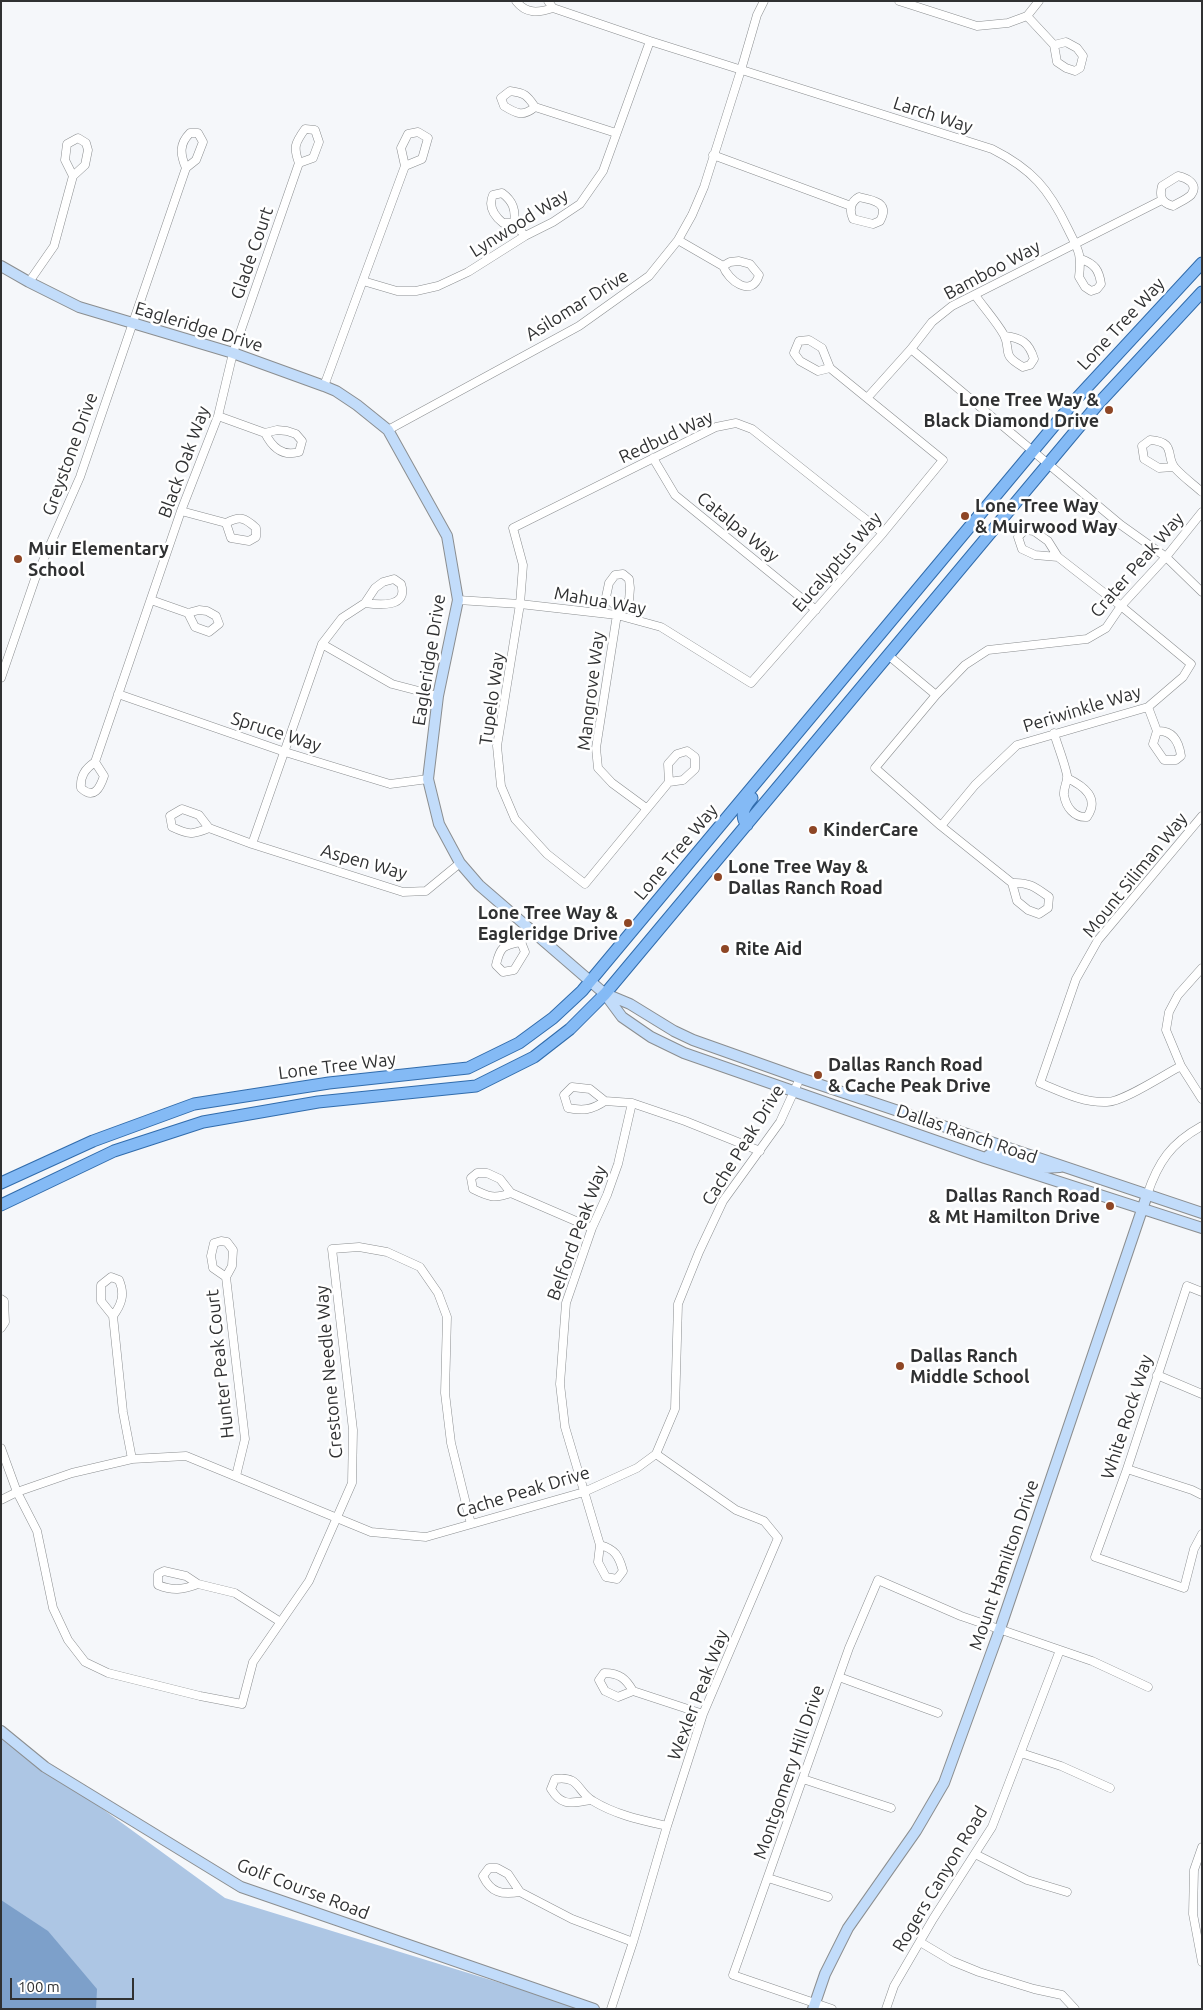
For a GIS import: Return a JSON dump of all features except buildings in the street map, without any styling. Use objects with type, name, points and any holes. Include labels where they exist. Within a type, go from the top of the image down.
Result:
[{"type":"main road","name":"Lone Tree Way","points":[[1,1183],[93,1140],[194,1104],[330,1083],[468,1068],[519,1043],[553,1018],[590,982],[1078,397],[1202,263]]},
{"type":"main road","name":"Lone Tree Way","points":[[1,1206],[114,1151],[203,1122],[318,1102],[476,1086],[534,1057],[570,1029],[605,994],[1099,403],[1202,292]]},
{"type":"main road","points":[[747,824],[743,818],[746,806],[780,764],[783,751]]},
{"type":"street","points":[[516,1],[529,12],[540,13],[553,8],[548,1]]},
{"type":"street","name":"Asilomar Drive","points":[[388,430],[580,326],[649,276],[678,240],[692,215],[704,187],[741,70],[756,15],[764,1]]},
{"type":"street","points":[[899,1],[977,26],[1008,23],[1027,16],[1039,1]]},
{"type":"street","name":"Larch Way","points":[[553,8],[650,41],[992,149],[1015,160],[1033,176],[1055,202],[1081,259]]},
{"type":"street","points":[[1027,16],[1054,45]]},
{"type":"street","name":"Lynwood Way","points":[[363,281],[398,291],[416,291],[438,286],[468,272],[580,204],[603,171],[650,41]]},
{"type":"street","points":[[535,107],[616,133]]},
{"type":"street","points":[[324,386],[405,166],[401,148],[408,134],[418,132],[428,138],[422,159],[405,166]]},
{"type":"street","points":[[29,282],[54,246],[73,176],[85,165],[88,150],[86,143],[78,138],[67,144],[65,160],[73,176]]},
{"type":"street","points":[[713,155],[851,206]]},
{"type":"street","name":"Glade Court","points":[[233,353],[299,163]]},
{"type":"street","name":"Greystone Drive","points":[[1,678],[35,578],[80,477],[186,168]]},
{"type":"street","points":[[1178,176],[1188,178],[1192,182],[1191,195],[1173,206],[1162,200],[1160,193],[1162,186],[1178,176]]},
{"type":"street","points":[[860,197],[876,201],[883,208],[884,215],[880,221],[873,224],[860,221],[853,219],[851,206],[854,200],[860,197]]},
{"type":"street","name":"Bamboo Way","points":[[868,397],[911,349],[932,322],[952,306],[1162,200]]},
{"type":"street","points":[[514,223],[525,236]]},
{"type":"street","points":[[678,240],[723,266],[726,275],[734,282],[745,286],[752,285],[757,281],[759,275],[750,264],[739,261],[730,262],[723,266]]},
{"type":"street","name":"Eagleridge Drive","points":[[1,266],[79,307],[233,353],[336,391],[388,430],[447,536],[458,600],[438,696],[428,780],[440,824],[460,864],[479,885],[605,994]]},
{"type":"street","points":[[975,295],[1005,336],[1007,354],[1023,367],[1030,365],[1034,359],[1025,341],[1005,336]]},
{"type":"street","points":[[830,368],[818,371],[800,361],[794,353],[799,342],[809,340],[822,348],[830,368],[868,397]]},
{"type":"street","points":[[911,349],[1121,525],[1166,557],[1202,592]]},
{"type":"street","name":"Black Oak Way","points":[[94,762],[181,511],[218,416],[233,353]]},
{"type":"street","name":"Eucalyptus Way","points":[[751,683],[883,533],[944,460],[868,397]]},
{"type":"street","points":[[218,416],[265,433],[277,430],[296,434],[302,441],[299,452],[280,452],[271,444],[265,433]]},
{"type":"street","name":"Redbud Way","points":[[520,604],[523,564],[514,528],[716,427],[736,423],[752,429],[883,533]]},
{"type":"street","points":[[1173,466],[1159,468],[1144,459],[1142,446],[1150,440],[1159,440],[1170,449],[1173,466],[1202,492]]},
{"type":"street","name":"Catalpa Way","points":[[654,458],[675,495],[816,610]]},
{"type":"street","points":[[181,511],[226,523]]},
{"type":"street","name":"Crater Peak Way","points":[[941,826],[875,768],[936,695],[965,665],[988,650],[1087,639],[1106,628],[1121,606],[1166,557],[1202,512]]},
{"type":"street","points":[[1058,556],[1035,555],[1022,549],[1018,537],[1025,530],[1034,531],[1048,542],[1058,556],[1121,606]]},
{"type":"street","points":[[252,844],[322,644],[342,618],[365,603],[375,588],[383,582],[394,579],[401,584],[401,596],[391,604],[365,603]]},
{"type":"street","points":[[151,600],[188,613]]},
{"type":"street","name":"Mahua Way","points":[[458,600],[617,611],[661,627],[751,683]]},
{"type":"street","name":"Tupelo Way","points":[[520,604],[498,746],[501,786],[515,819],[547,854],[585,884],[646,808]]},
{"type":"street","name":"Periwinkle Way","points":[[941,826],[976,785],[1017,745],[1148,707],[1183,677],[1191,664],[1121,606]]},
{"type":"street","name":"Mangrove Way","points":[[617,611],[596,748],[598,768],[612,783],[646,808]]},
{"type":"street","points":[[322,644],[392,684],[438,696]]},
{"type":"street","points":[[888,655],[936,695]]},
{"type":"street","name":"Spruce Way","points":[[118,694],[285,752],[390,784],[428,780]]},
{"type":"street","points":[[1148,707],[1157,731]]},
{"type":"street","points":[[1054,733],[1067,778],[1064,794],[1074,814],[1080,818],[1087,817],[1092,810],[1090,796],[1082,785],[1067,778]]},
{"type":"street","points":[[646,808],[669,782],[683,780],[695,769],[695,758],[687,751],[677,754],[668,764],[669,782]]},
{"type":"street","points":[[182,809],[199,816],[209,828],[195,834],[186,834],[172,827],[170,816],[182,809]]},
{"type":"street","name":"Mount Siliman Way","points":[[1181,1066],[1135,1092],[1109,1102],[1081,1099],[1040,1083],[1076,979],[1098,940],[1202,816]]},
{"type":"street","points":[[941,826],[1012,883],[1017,901],[1028,910],[1039,914],[1048,908],[1049,897],[1035,887],[1024,882],[1012,883]]},
{"type":"street","name":"Aspen Way","points":[[209,828],[252,844],[403,892],[426,891],[460,864]]},
{"type":"street","points":[[521,942],[531,929]]},
{"type":"street","points":[[1202,968],[1178,995],[1169,1012],[1166,1030],[1181,1066],[1202,1099]]},
{"type":"street","name":"Dallas Ranch Road","points":[[605,994],[630,1004],[674,1031],[693,1040],[800,1078],[1067,1166],[1202,1213]]},
{"type":"street","name":"Dallas Ranch Road","points":[[605,994],[622,1017],[651,1037],[684,1053],[985,1158],[1202,1228]]},
{"type":"street","name":"Cache Peak Drive","points":[[1,1500],[17,1492],[72,1473],[132,1459],[186,1456],[309,1506],[337,1520],[371,1532],[426,1536],[584,1492],[637,1468],[656,1454],[675,1409],[678,1304],[699,1252],[723,1201],[780,1122],[796,1091],[800,1078]]},
{"type":"street","points":[[605,1101],[594,1108],[583,1110],[568,1108],[564,1095],[572,1088],[590,1090],[605,1101],[632,1103],[685,1121],[760,1151]]},
{"type":"street","name":"Belford Peak Way","points":[[600,1545],[565,1427],[560,1384],[566,1303],[592,1228],[618,1164],[632,1103]]},
{"type":"street","name":"Mount Hamilton Drive","points":[[814,2006],[825,1974],[848,1928],[916,1831],[944,1783],[1000,1629],[1147,1195],[1163,1158],[1183,1136],[1202,1126]]},
{"type":"street","points":[[985,1158],[992,1153],[997,1153],[1043,1168],[1067,1166]]},
{"type":"street","points":[[510,1193],[497,1198],[486,1195],[473,1189],[471,1178],[477,1173],[487,1173],[500,1179],[510,1193],[592,1228]]},
{"type":"street","name":"Crestone Needle Way","points":[[17,1492],[37,1531],[53,1608],[68,1640],[85,1662],[108,1673],[200,1696],[242,1704],[253,1662],[309,1581],[352,1484],[353,1430],[332,1249],[359,1247],[387,1252],[420,1267],[438,1293],[447,1317],[445,1393],[451,1443],[471,1524]]},
{"type":"street","points":[[113,1316],[120,1305],[123,1289],[119,1280],[111,1277],[101,1285],[101,1301],[113,1316],[123,1412],[132,1459]]},
{"type":"street","name":"Hunter Peak Court","points":[[226,1277],[245,1439],[236,1476]]},
{"type":"street","name":"White Rock Way","points":[[1202,1292],[1187,1286],[1127,1469],[1095,1557],[1184,1588],[1194,1549],[1202,1534]]},
{"type":"street","points":[[1,1299],[4,1301],[5,1322],[1,1328]]},
{"type":"street","points":[[1157,1375],[1202,1394]]},
{"type":"street","points":[[1,1448],[17,1492]]},
{"type":"street","name":"Wexler Peak Way","points":[[611,2009],[703,1714],[778,1538],[764,1522],[736,1510],[656,1454]]},
{"type":"street","points":[[1127,1469],[1202,1495]]},
{"type":"street","points":[[198,1584],[180,1590],[169,1589],[158,1585],[158,1574],[164,1571],[186,1576],[198,1584],[235,1593],[279,1622]]},
{"type":"street","name":"Montgomery Hill Drive","points":[[814,2006],[733,1975],[839,1677],[878,1580],[961,1616],[1000,1629]]},
{"type":"street","points":[[1000,1629],[1092,1661],[1148,1687]]},
{"type":"street","name":"Rogers Canyon Road","points":[[886,2009],[894,1986],[992,1827],[1060,1650]]},
{"type":"street","points":[[839,1677],[938,1713]]},
{"type":"street","points":[[633,1691],[703,1714]]},
{"type":"street","name":"Golf Course Road","points":[[1,1731],[45,1766],[241,1887],[594,2009]]},
{"type":"street","points":[[1022,1752],[1061,1766],[1110,1788]]},
{"type":"street","points":[[590,1800],[567,1803],[557,1799],[551,1789],[555,1779],[564,1778],[579,1785],[590,1800],[623,1816],[667,1826]]},
{"type":"street","points":[[803,1779],[892,1808]]},
{"type":"street","points":[[1202,1847],[1194,1870],[1193,1914],[1202,1962]]},
{"type":"street","points":[[975,1854],[1027,1880],[1067,1892]]},
{"type":"street","points":[[520,1892],[507,1894],[497,1892],[487,1885],[482,1876],[489,1868],[497,1868],[508,1874],[520,1892],[572,1919],[633,1942]]},
{"type":"street","points":[[768,1878],[828,1896]]},
{"type":"street","points":[[920,1942],[952,1961],[979,1972],[1034,1989],[1062,1995],[1075,2009]]},
{"type":"street","points":[[814,2006],[832,2009]]},
{"type":"shaded area","points":[[1,1731],[45,1767],[225,1898],[585,2009],[1,2009]]},
{"type":"shaded area","points":[[1,1900],[48,1931],[97,1989],[96,2009],[1,2009]]},
{"type":"place","name":"Lone Tree Way & Black Diamond Drive","points":[[1109,410]]},
{"type":"place","name":"Lone Tree Way & Muirwood Way","points":[[965,516]]},
{"type":"place","name":"Muir Elementary School","points":[[18,559]]},
{"type":"place","name":"KinderCare","points":[[813,830]]},
{"type":"place","name":"Lone Tree Way & Dallas Ranch Road","points":[[718,877]]},
{"type":"place","name":"Lone Tree Way & Eagleridge Drive","points":[[628,923]]},
{"type":"place","name":"Rite Aid","points":[[725,949]]},
{"type":"place","name":"Dallas Ranch Road & Cache Peak Drive","points":[[818,1075]]},
{"type":"place","name":"Dallas Ranch Road & Mt Hamilton Drive","points":[[1110,1206]]},
{"type":"place","name":"Dallas Ranch Middle School","points":[[900,1366]]}]
